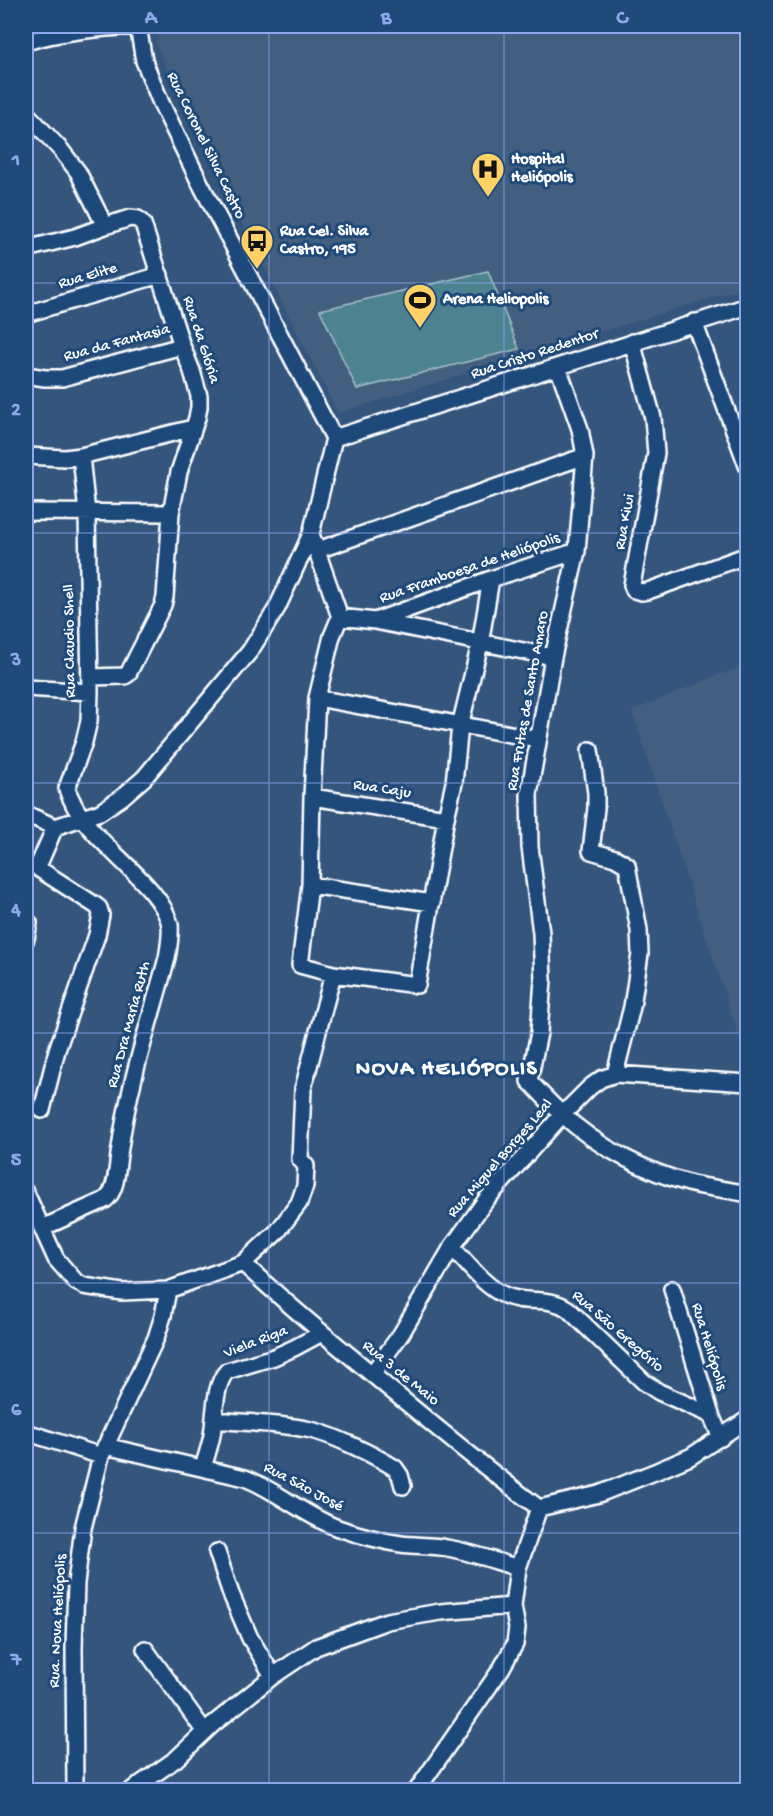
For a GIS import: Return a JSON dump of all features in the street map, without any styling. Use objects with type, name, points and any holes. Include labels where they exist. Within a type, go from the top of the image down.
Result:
[{"type":"street","points":[[26,42],[42,31],[138,26]]},
{"type":"street","name":"Rua Coronel Silva Castro","points":[[138,26],[144,61],[161,103],[334,438]]},
{"type":"street","points":[[26,113],[78,172],[105,226],[75,237],[26,249]]},
{"type":"street","name":"Rua da Glória","points":[[91,684],[128,674],[158,615],[167,589],[171,513],[179,472],[200,407],[192,371],[141,221],[130,218],[105,226]]},
{"type":"street","name":"Rua Elite","points":[[26,314],[160,275]]},
{"type":"street","name":"Rua Cristo Redentor","points":[[334,438],[747,306]]},
{"type":"street","points":[[694,322],[747,468]]},
{"type":"street","name":"Rua Kiwi","points":[[632,342],[653,418],[656,453],[632,585],[634,590],[648,591],[747,555]]},
{"type":"street","name":"Rua da Fantasia","points":[[26,375],[62,378],[182,346]]},
{"type":"street","name":"Rua Frutas de Santo Amaro","points":[[558,367],[580,429],[585,456],[577,551],[553,657],[529,794],[530,837],[541,933],[543,980],[539,1033],[529,1081],[562,1115]]},
{"type":"street","points":[[26,456],[64,458],[81,456],[193,428]]},
{"type":"street","points":[[26,814],[55,827],[100,812],[121,798],[144,778],[232,675],[277,608],[311,534],[334,438]]},
{"type":"street","name":"Rua Claudio Shell","points":[[81,456],[87,513],[91,684],[89,721],[67,788],[81,819]]},
{"type":"street","points":[[318,550],[585,456]]},
{"type":"street","points":[[26,512],[171,513]]},
{"type":"street","points":[[311,534],[340,617],[332,636],[317,698],[310,885],[300,964],[333,974],[417,985],[454,783],[460,726],[480,644],[491,579]]},
{"type":"street","name":"Rua Framboesa de Heliópolis","points":[[375,621],[577,551]]},
{"type":"street","points":[[340,617],[375,621],[553,657]]},
{"type":"street","points":[[26,688],[91,684]]},
{"type":"street","points":[[317,698],[537,739]]},
{"type":"street","points":[[590,750],[596,800],[591,851],[627,864],[639,930],[638,975],[615,1074],[747,1083]]},
{"type":"street","name":"Rua Caju","points":[[312,796],[446,818]]},
{"type":"street","name":"Rua Dra Maria Ruth","points":[[42,1228],[108,1199],[112,1191],[125,1111],[170,941],[170,925],[162,906],[152,892],[81,819]]},
{"type":"street","points":[[42,1110],[57,1050],[97,935],[101,915],[99,908],[95,905],[39,869],[55,827]]},
{"type":"street","points":[[310,885],[432,903]]},
{"type":"street","points":[[26,921],[29,923],[26,939]]},
{"type":"street","points":[[26,1193],[56,1259],[75,1282],[84,1286],[122,1292],[168,1290],[243,1263],[278,1231],[299,1203],[305,1186],[306,1166],[300,1159],[303,1089],[333,974]]},
{"type":"street","name":"Rua Miguel Borges Leal","points":[[372,1374],[401,1334],[452,1247],[486,1200],[590,1087],[615,1074]]},
{"type":"street","points":[[562,1115],[598,1143],[662,1174],[693,1184],[747,1194]]},
{"type":"street","name":"Rua São Gregório","points":[[452,1247],[491,1287],[504,1296],[520,1300],[550,1300],[559,1303],[644,1382],[659,1392],[711,1415]]},
{"type":"street","name":"Rua 3 de Maio","points":[[243,1263],[322,1333],[539,1508]]},
{"type":"street","name":"Rua Heliópolis","points":[[672,1289],[711,1415]]},
{"type":"street","name":"Rua. Nova Heliópolis","points":[[75,1791],[76,1583],[83,1528],[103,1451],[156,1338],[168,1290]]},
{"type":"street","name":"Viela Riga","points":[[203,1468],[214,1420],[218,1387],[226,1371],[274,1357],[322,1333]]},
{"type":"street","points":[[711,1415],[721,1438]]},
{"type":"street","points":[[417,1791],[501,1669],[515,1644],[517,1628],[513,1606],[518,1568],[539,1508],[599,1494],[690,1457],[747,1419]]},
{"type":"street","points":[[214,1420],[289,1426],[325,1434],[395,1468],[403,1486]]},
{"type":"street","name":"Rua São José","points":[[26,1432],[103,1451],[203,1468],[245,1478],[262,1485],[298,1509],[338,1528],[373,1539],[470,1553],[518,1568]]},
{"type":"street","points":[[217,1552],[231,1594],[250,1638],[273,1676]]},
{"type":"street","points":[[132,1791],[176,1759],[273,1676],[316,1647],[387,1621],[440,1612],[513,1606]]},
{"type":"street","points":[[145,1649],[205,1732]]},
{"type":"shaded area","name":"Hospital Heliópolis","points":[[159,26],[747,26],[747,287],[338,413],[184,109],[157,46]]},
{"type":"shaded area","points":[[747,665],[748,1034],[739,1037],[632,711]]},
{"type":"green space","name":"Arena Heliopolis","points":[[488,271],[519,349],[357,389],[320,310]]},
{"type":"place","name":"Hospital Heliópolis","points":[[488,198]]},
{"type":"place","name":"Rua Cel. Silva Castro, 195","points":[[257,270]]},
{"type":"place","name":"Arena Heliopolis","points":[[420,329]]},
{"type":"district","name":"NOVA HELIÓPOLIS","points":[[447,1070]]}]
